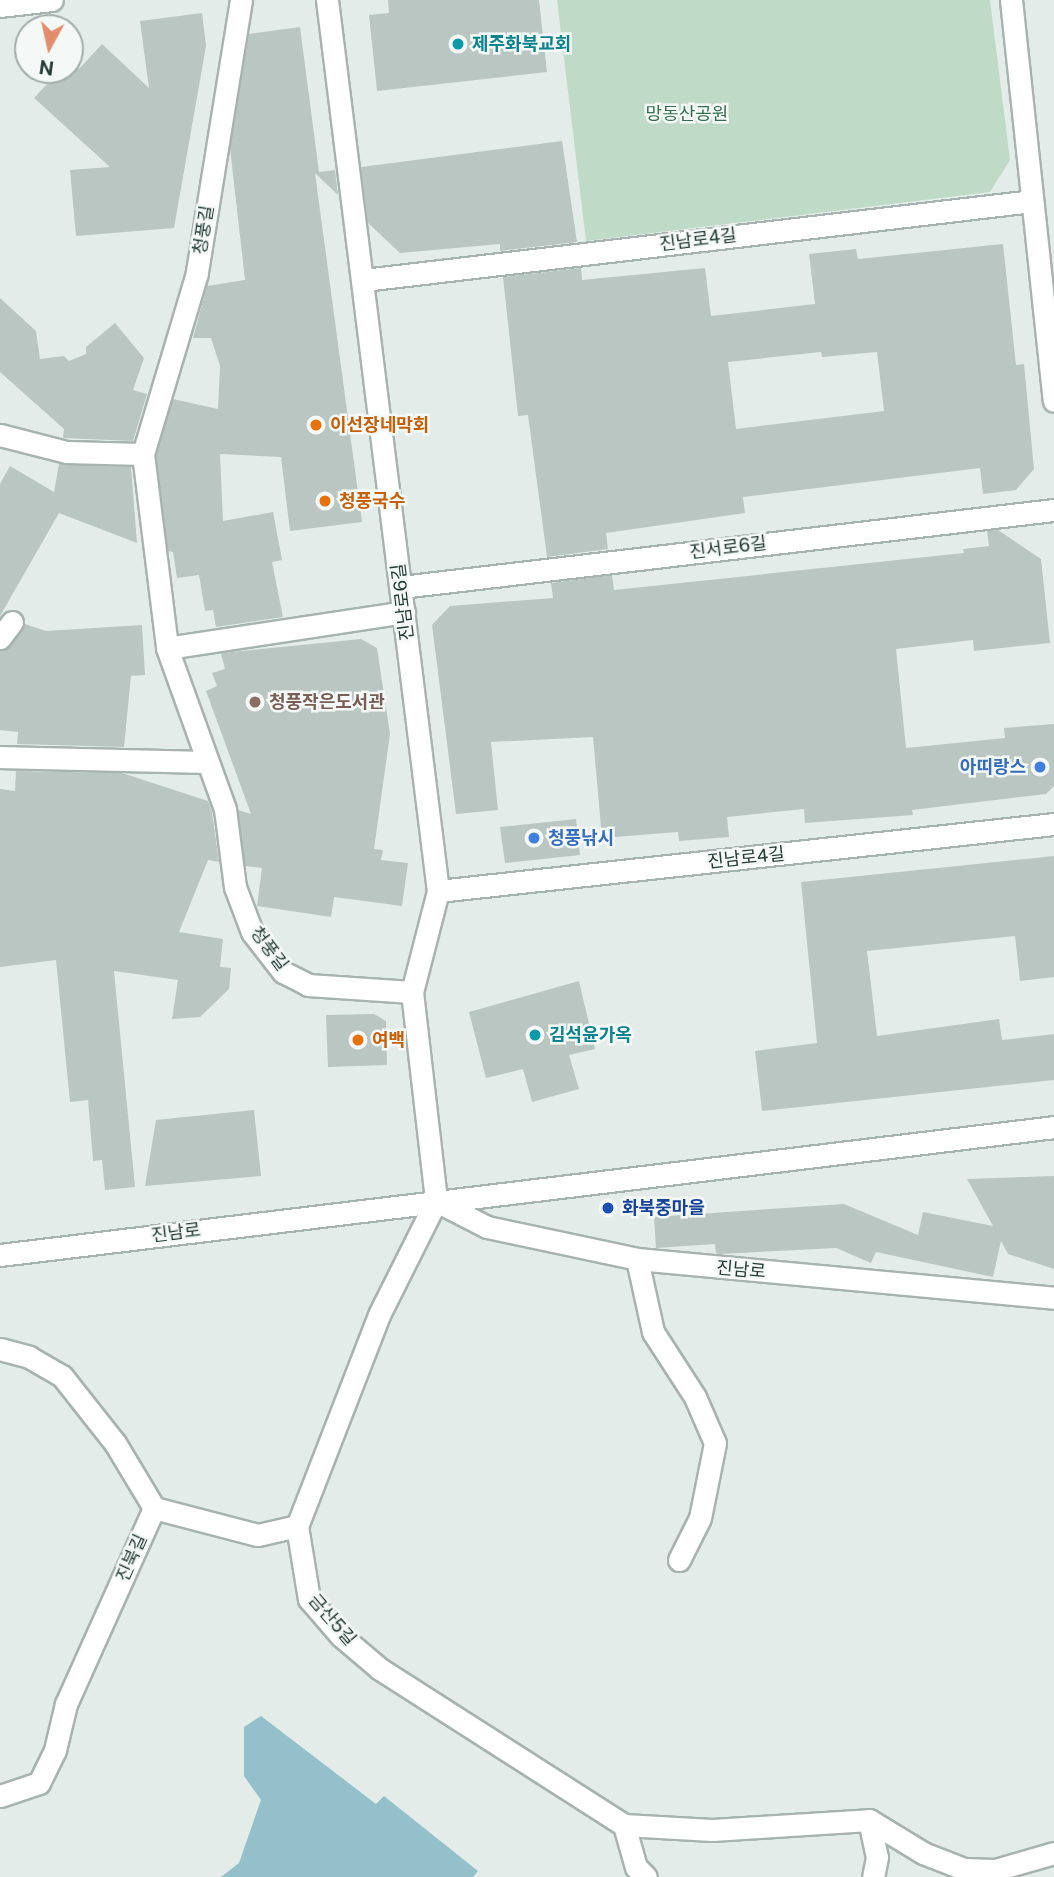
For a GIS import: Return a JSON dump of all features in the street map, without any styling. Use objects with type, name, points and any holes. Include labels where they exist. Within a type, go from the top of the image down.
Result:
[{"type":"street","points":[[0,6],[52,0]]},
{"type":"street","name":"청풍길","points":[[241,0],[197,273],[143,454],[167,648],[205,762],[225,809],[235,887],[252,932],[283,972],[308,985],[412,992]]},
{"type":"street","name":"진남로6길","points":[[327,0],[364,280],[438,891],[412,992],[436,1201]]},
{"type":"street","points":[[1011,0],[1054,401]]},
{"type":"street","name":"진남로4길","points":[[364,280],[1032,201]]},
{"type":"street","points":[[0,435],[66,452],[143,454]]},
{"type":"street","name":"진서로6길","points":[[401,587],[1054,510]]},
{"type":"street","points":[[167,648],[404,612]]},
{"type":"street","points":[[0,757],[205,762]]},
{"type":"street","name":"진남로4길","points":[[438,891],[1054,824]]},
{"type":"street","name":"진남로","points":[[0,1255],[1054,1127]]},
{"type":"street","points":[[0,1349],[29,1357],[62,1376],[115,1443],[154,1508],[258,1535],[297,1526],[379,1315],[436,1201]]},
{"type":"street","name":"진남로","points":[[436,1201],[487,1227],[637,1259],[1054,1298]]},
{"type":"street","points":[[637,1259],[653,1332],[695,1397],[715,1443],[700,1518],[679,1560]]},
{"type":"street","name":"진북길","points":[[0,1796],[39,1783],[55,1750],[66,1704],[154,1508]]},
{"type":"street","name":"금산5길","points":[[297,1526],[309,1599],[341,1636],[380,1669],[624,1825]]},
{"type":"street","points":[[869,1820],[877,1857],[873,1877]]},
{"type":"street","points":[[646,1877],[636,1867],[624,1825],[712,1830],[869,1820],[923,1853],[964,1869],[995,1870],[1054,1853]]},
{"type":"green space","name":"망동산공원","points":[[557,0],[990,0],[1010,160],[990,192],[586,241]]},
{"type":"water","points":[[261,1716],[376,1804],[384,1796],[478,1871],[473,1877],[221,1877],[239,1863],[261,1800],[244,1776],[244,1727]]},
{"type":"building","name":"제주화북교회","points":[[388,0],[539,0],[547,72],[377,91],[369,15],[389,13]]},
{"type":"building","points":[[202,13],[206,46],[174,228],[76,236],[70,170],[110,167],[34,98],[47,84],[84,84],[84,64],[102,44],[149,88],[140,21]]},
{"type":"building","points":[[300,27],[319,172],[335,170],[338,195],[315,173],[362,522],[290,531],[281,457],[220,454],[223,521],[273,512],[282,560],[272,562],[283,617],[216,627],[213,610],[205,611],[199,575],[177,578],[173,552],[168,551],[156,455],[173,399],[218,409],[220,366],[211,338],[193,338],[207,286],[245,280],[230,148],[249,34]]},
{"type":"building","points":[[562,141],[577,242],[500,251],[500,244],[400,253],[368,223],[361,167]]},
{"type":"building","points":[[1003,244],[1016,365],[1024,364],[1034,469],[1016,490],[983,494],[980,468],[743,497],[745,513],[606,533],[608,549],[547,557],[528,415],[518,416],[503,277],[581,268],[582,280],[705,268],[711,316],[815,304],[809,254],[856,249],[858,259]],"holes":[[[821,352],[822,357],[877,352],[884,411],[736,429],[728,362]]]},
{"type":"building","points":[[0,298],[36,331],[40,359],[64,356],[69,361],[86,354],[86,347],[115,323],[144,358],[133,390],[147,394],[133,441],[63,438],[64,429],[0,372]]},
{"type":"building","points":[[59,464],[131,467],[137,543],[59,513],[0,616],[0,484],[10,466],[54,492]]},
{"type":"building","points":[[998,530],[1041,559],[1050,643],[974,651],[973,640],[896,649],[906,748],[1005,738],[1004,728],[1054,724],[1054,786],[1046,794],[912,810],[913,815],[805,823],[804,809],[727,817],[729,837],[679,841],[678,832],[602,838],[593,737],[491,742],[498,810],[456,814],[432,625],[450,606],[553,598],[551,583],[612,575],[614,590],[964,553],[963,549],[989,546],[987,531]]},
{"type":"building","points":[[25,624],[46,631],[142,625],[145,675],[131,676],[124,747],[17,744],[18,732],[0,730],[0,651],[10,646]]},
{"type":"building","points":[[361,639],[377,648],[390,734],[374,849],[383,850],[381,860],[408,863],[402,906],[334,897],[331,917],[257,906],[262,868],[245,866],[238,810],[251,814],[206,691],[217,686],[212,673],[225,669],[221,653]]},
{"type":"building","points":[[16,771],[122,773],[208,801],[212,812],[219,862],[208,860],[179,932],[223,939],[220,967],[231,968],[229,989],[200,1017],[172,1019],[178,980],[114,971],[135,1187],[105,1190],[102,1160],[93,1161],[88,1100],[70,1102],[56,960],[0,967],[0,789],[15,791]]},
{"type":"building","points":[[576,819],[580,855],[505,863],[500,827]]},
{"type":"building","points":[[1054,856],[1054,977],[1020,981],[1015,936],[867,951],[877,1036],[999,1019],[1002,1040],[1054,1034],[1054,1080],[762,1111],[755,1051],[817,1043],[801,882]]},
{"type":"building","points":[[579,981],[595,1049],[569,1055],[579,1089],[532,1102],[523,1069],[486,1078],[469,1012]]},
{"type":"building","points":[[374,1014],[386,1021],[387,1065],[328,1067],[326,1015]]},
{"type":"building","points":[[254,1110],[261,1176],[145,1186],[156,1120]]},
{"type":"building","points":[[1054,1176],[1054,1269],[1008,1254],[1001,1241],[993,1277],[876,1252],[871,1263],[836,1248],[720,1254],[716,1253],[715,1244],[656,1248],[654,1217],[844,1204],[918,1235],[923,1212],[993,1226],[967,1179]]},
{"type":"place","name":"제주화북교회","points":[[458,44]]},
{"type":"place","name":"이선장네막회","points":[[316,425]]},
{"type":"place","name":"청풍국수","points":[[325,501]]},
{"type":"place","name":"청풍작은도서관","points":[[255,702]]},
{"type":"place","name":"아띠랑스","points":[[1040,767]]},
{"type":"place","name":"청풍낚시","points":[[534,838]]},
{"type":"place","name":"김석윤가옥","points":[[535,1035]]},
{"type":"place","name":"여백","points":[[358,1040]]},
{"type":"place","name":"화북중마을","points":[[608,1208]]}]
